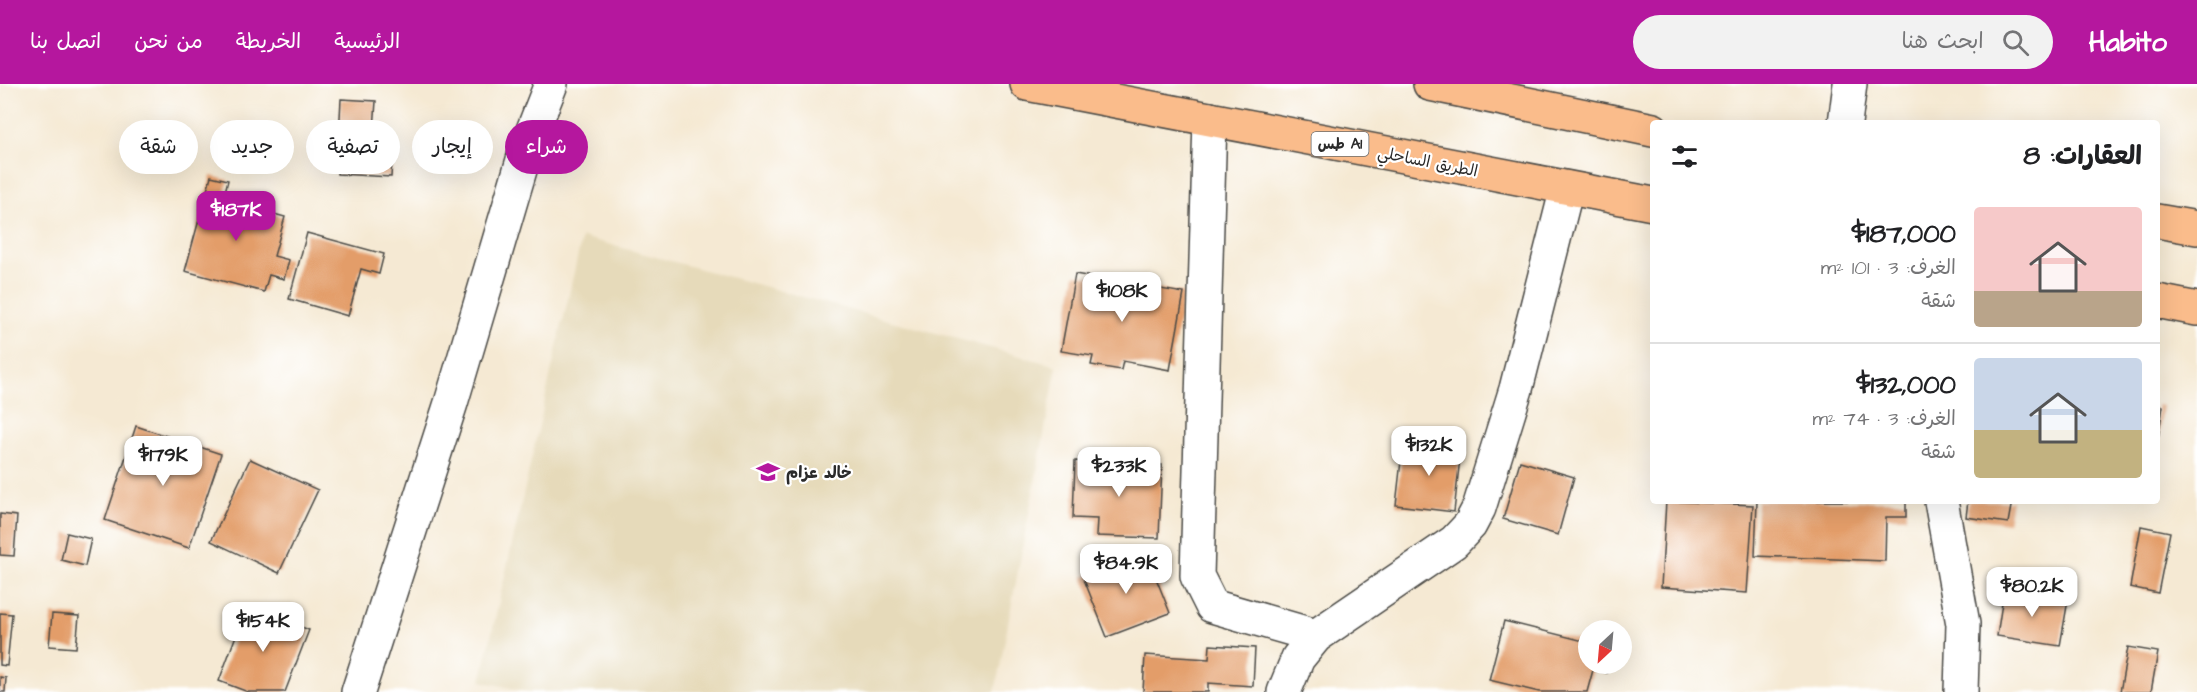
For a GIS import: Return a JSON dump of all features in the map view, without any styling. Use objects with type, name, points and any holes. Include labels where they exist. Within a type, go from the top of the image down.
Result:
[{"type":"highway","name":"الطريق الساحلي","points":[[1027,84],[1650,203]]},
{"type":"highway","points":[[1430,84],[1650,129]]},
{"type":"highway","points":[[2160,222],[2197,228]]},
{"type":"highway","points":[[2160,302],[2197,309]]},
{"type":"street","points":[[358,692],[451,403],[528,143],[551,84]]},
{"type":"street","points":[[1845,120],[1850,84]]},
{"type":"street","points":[[1210,119],[1197,576],[1212,606],[1316,636]]},
{"type":"street","points":[[1284,692],[1298,658],[1316,636],[1454,542],[1470,525],[1479,508],[1516,389],[1567,188]]},
{"type":"street","points":[[1942,504],[1963,624],[1960,692]]},
{"type":"shaded area","points":[[582,237],[1057,366],[995,692],[528,692],[481,681]]},
{"type":"building","points":[[341,99],[376,101],[375,120],[340,120]]},
{"type":"building","points":[[337,174],[391,174],[391,177]]},
{"type":"building","points":[[211,176],[228,180],[223,200],[285,217],[274,256],[289,260],[284,279],[269,275],[264,292],[185,271]]},
{"type":"building","points":[[307,233],[384,254],[379,274],[361,269],[348,316],[289,299]]},
{"type":"building","points":[[1075,274],[1184,293],[1170,370],[1123,361],[1121,370],[1091,365],[1093,356],[1061,351]]},
{"type":"building","points":[[2160,406],[2163,406],[2160,426]]},
{"type":"building","points":[[136,426],[221,454],[189,548],[105,520]]},
{"type":"building","points":[[1403,443],[1461,449],[1454,512],[1396,505]]},
{"type":"building","points":[[250,459],[318,490],[279,573],[211,541]]},
{"type":"building","points":[[1075,461],[1162,465],[1159,538],[1096,536],[1097,519],[1073,518]]},
{"type":"building","points":[[1520,461],[1574,477],[1558,535],[1503,519]]},
{"type":"building","points":[[1666,504],[1753,505],[1747,593],[1661,587]]},
{"type":"building","points":[[1757,504],[1906,504],[1906,517],[1886,517],[1885,561],[1755,556]]},
{"type":"building","points":[[1968,504],[2011,504],[2008,523],[1966,517]]},
{"type":"building","points":[[0,514],[17,516],[14,556],[0,555]]},
{"type":"building","points":[[2141,526],[2170,532],[2158,593],[2130,587]]},
{"type":"building","points":[[67,533],[91,539],[85,566],[61,560]]},
{"type":"building","points":[[1146,553],[1170,613],[1107,637],[1083,577]]},
{"type":"building","points":[[2004,590],[2068,600],[2060,646],[1997,636]]},
{"type":"building","points":[[247,606],[309,630],[285,692],[248,692],[219,681]]},
{"type":"building","points":[[0,613],[12,614],[7,666],[0,665]]},
{"type":"building","points":[[52,614],[79,616],[76,648],[49,646]]},
{"type":"building","points":[[1504,621],[1578,640],[1578,674],[1592,674],[1587,692],[1539,692],[1489,680]]},
{"type":"building","points":[[1210,645],[1255,648],[1253,686],[1208,683],[1208,692],[1143,692],[1145,655],[1209,659]]},
{"type":"building","points":[[2128,647],[2158,652],[2151,692],[2120,692]]},
{"type":"building","points":[[0,677],[6,678],[5,692],[0,692]]},
{"type":"place","name":"خالد عزام","points":[[768,472]]}]
